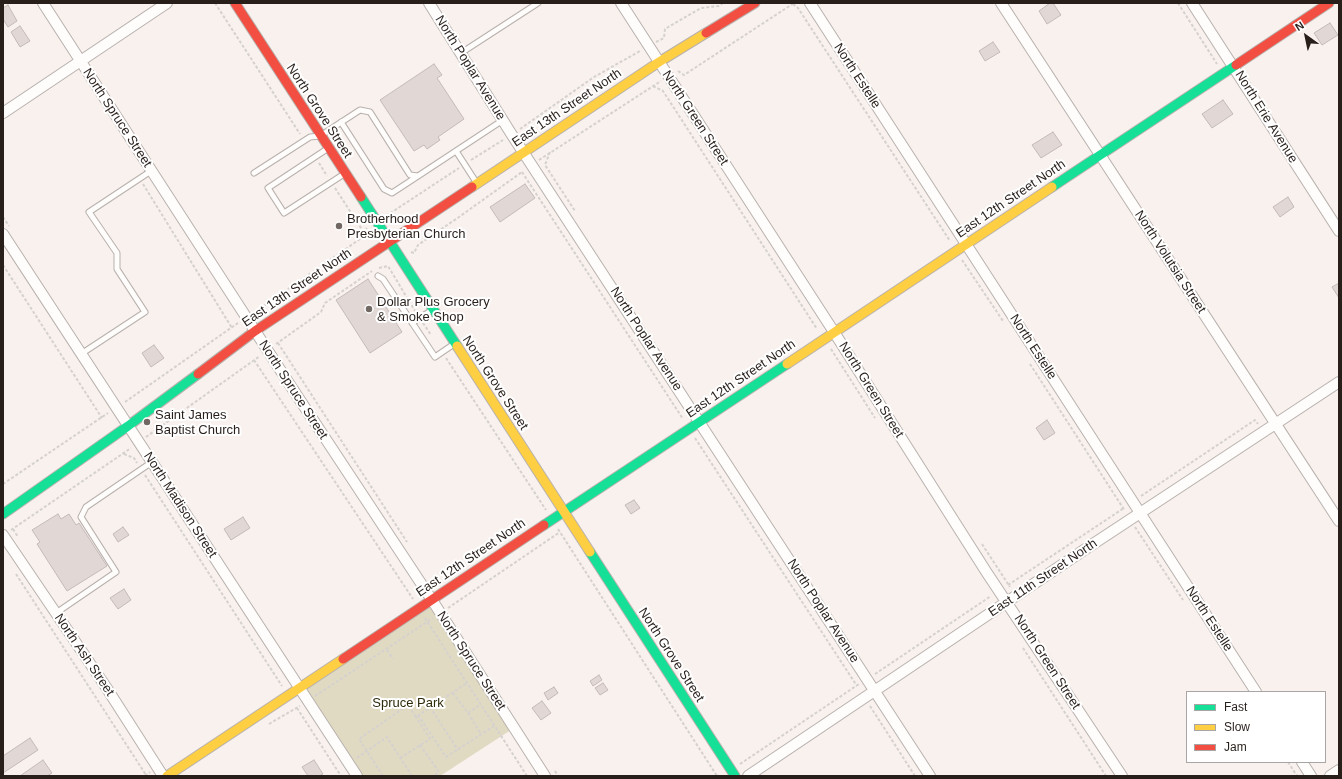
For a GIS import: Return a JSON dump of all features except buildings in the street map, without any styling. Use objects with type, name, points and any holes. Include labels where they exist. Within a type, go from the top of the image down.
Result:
[{"type":"street","name":"North Spruce Street","points":[[43,3],[545,776]]},
{"type":"street","points":[[3,113],[167,3]]},
{"type":"street","name":"North Grove Street","points":[[235,3],[344,174],[735,776]]},
{"type":"street","name":"North Poplar Avenue","points":[[429,3],[532,165],[930,776]]},
{"type":"street","name":"North Green Street","points":[[621,3],[1007,602],[1122,776]]},
{"type":"street","name":"East 13th Street North","points":[[3,514],[128,426],[255,331],[659,62],[755,3]]},
{"type":"street","name":"North Estelle","points":[[810,3],[1255,691]]},
{"type":"street","name":"North Volutsia Street","points":[[1001,3],[1339,521]]},
{"type":"street","name":"North Erie Avenue","points":[[1192,3],[1339,231]]},
{"type":"street","name":"East 12th Street North","points":[[167,776],[1329,3]]},
{"type":"street","name":"North Madison Street","points":[[3,234],[357,776]]},
{"type":"street","name":"East 11th Street North","points":[[748,776],[1140,513],[1339,382]]},
{"type":"street","name":"North Ash Street","points":[[5,534],[163,776]]},
{"type":"street","points":[[1303,763],[1311,776]]},
{"type":"street","points":[[1330,776],[1339,770]]},
{"type":"lane","points":[[461,53],[538,3]]},
{"type":"lane","points":[[254,173],[310,137],[320,136],[360,110],[370,112],[410,175],[418,176]]},
{"type":"lane","points":[[341,122],[384,189],[392,193],[503,120]]},
{"type":"lane","points":[[328,149],[268,188],[284,213],[344,174]]},
{"type":"lane","points":[[456,151],[477,183]]},
{"type":"lane","points":[[82,354],[145,312],[117,269],[117,253],[89,212],[151,171]]},
{"type":"lane","points":[[378,276],[383,279],[435,356],[455,344]]},
{"type":"lane","points":[[412,323],[433,310]]},
{"type":"lane","points":[[56,613],[116,572],[81,517],[86,507],[152,462]]},
{"type":"path","points":[[215,3],[304,141]]},
{"type":"path","points":[[3,484],[102,418],[360,239],[363,231],[376,222],[512,134],[594,77],[664,38],[665,29],[701,8],[719,6],[723,3]]},
{"type":"path","points":[[409,251],[414,253],[418,245],[459,218],[532,165],[677,70],[684,75],[793,4],[798,8],[1005,326]]},
{"type":"path","points":[[653,86],[663,91],[875,418]]},
{"type":"path","points":[[315,157],[363,231]]},
{"type":"path","points":[[522,172],[915,776]]},
{"type":"path","points":[[139,179],[232,328]]},
{"type":"path","points":[[3,265],[102,418]]},
{"type":"path","points":[[5,534],[124,454],[322,312],[325,303],[375,270],[388,266]]},
{"type":"path","points":[[1026,358],[1187,606]]},
{"type":"path","points":[[254,360],[419,609],[527,776]]},
{"type":"path","points":[[124,454],[134,458],[340,776]]},
{"type":"path","points":[[16,574],[146,776]]},
{"type":"path","points":[[1019,642],[1106,776]]},
{"type":"path","points":[[383,644],[393,659]]},
{"type":"path","points":[[416,717],[467,683]]},
{"type":"path","points":[[453,692],[481,734]]},
{"type":"path","points":[[468,713],[481,704]]},
{"type":"path","points":[[383,776],[359,739],[408,705],[430,739],[400,758]]},
{"type":"path","points":[[430,707],[458,750]]},
{"type":"path","points":[[418,715],[446,757],[494,726]]},
{"type":"path","points":[[357,758],[387,737],[412,776]]},
{"type":"path","points":[[420,745],[439,772],[433,776]]},
{"type":"path","points":[[1289,763],[1297,776]]},
{"type":"green space","name":"Spruce Park","points":[[432,600],[514,728],[440,776],[357,776],[300,688]]},
{"type":"traffic: fast","points":[[1052,187],[1236,65]]},
{"type":"traffic: fast","points":[[361,197],[457,346]]},
{"type":"traffic: fast","points":[[544,525],[787,364]]},
{"type":"traffic: fast","points":[[3,514],[128,426],[198,374]]},
{"type":"traffic: fast","points":[[590,552],[735,776]]},
{"type":"traffic: slow","points":[[472,187],[659,62],[706,33]]},
{"type":"traffic: slow","points":[[787,364],[1052,187]]},
{"type":"traffic: slow","points":[[457,346],[590,552]]},
{"type":"traffic: slow","points":[[167,776],[343,659]]},
{"type":"traffic: jam","points":[[235,3],[361,197]]},
{"type":"traffic: jam","points":[[706,33],[755,3]]},
{"type":"traffic: jam","points":[[1236,65],[1329,3]]},
{"type":"traffic: jam","points":[[198,374],[255,331],[472,187]]},
{"type":"traffic: jam","points":[[343,659],[544,525]]},
{"type":"place","name":"Brotherhood Presbyterian Church","points":[[339,226]]},
{"type":"place","name":"Dollar Plus Grocery & Smoke Shop","points":[[369,309]]},
{"type":"place","name":"Saint James Baptist Church","points":[[147,422]]}]
